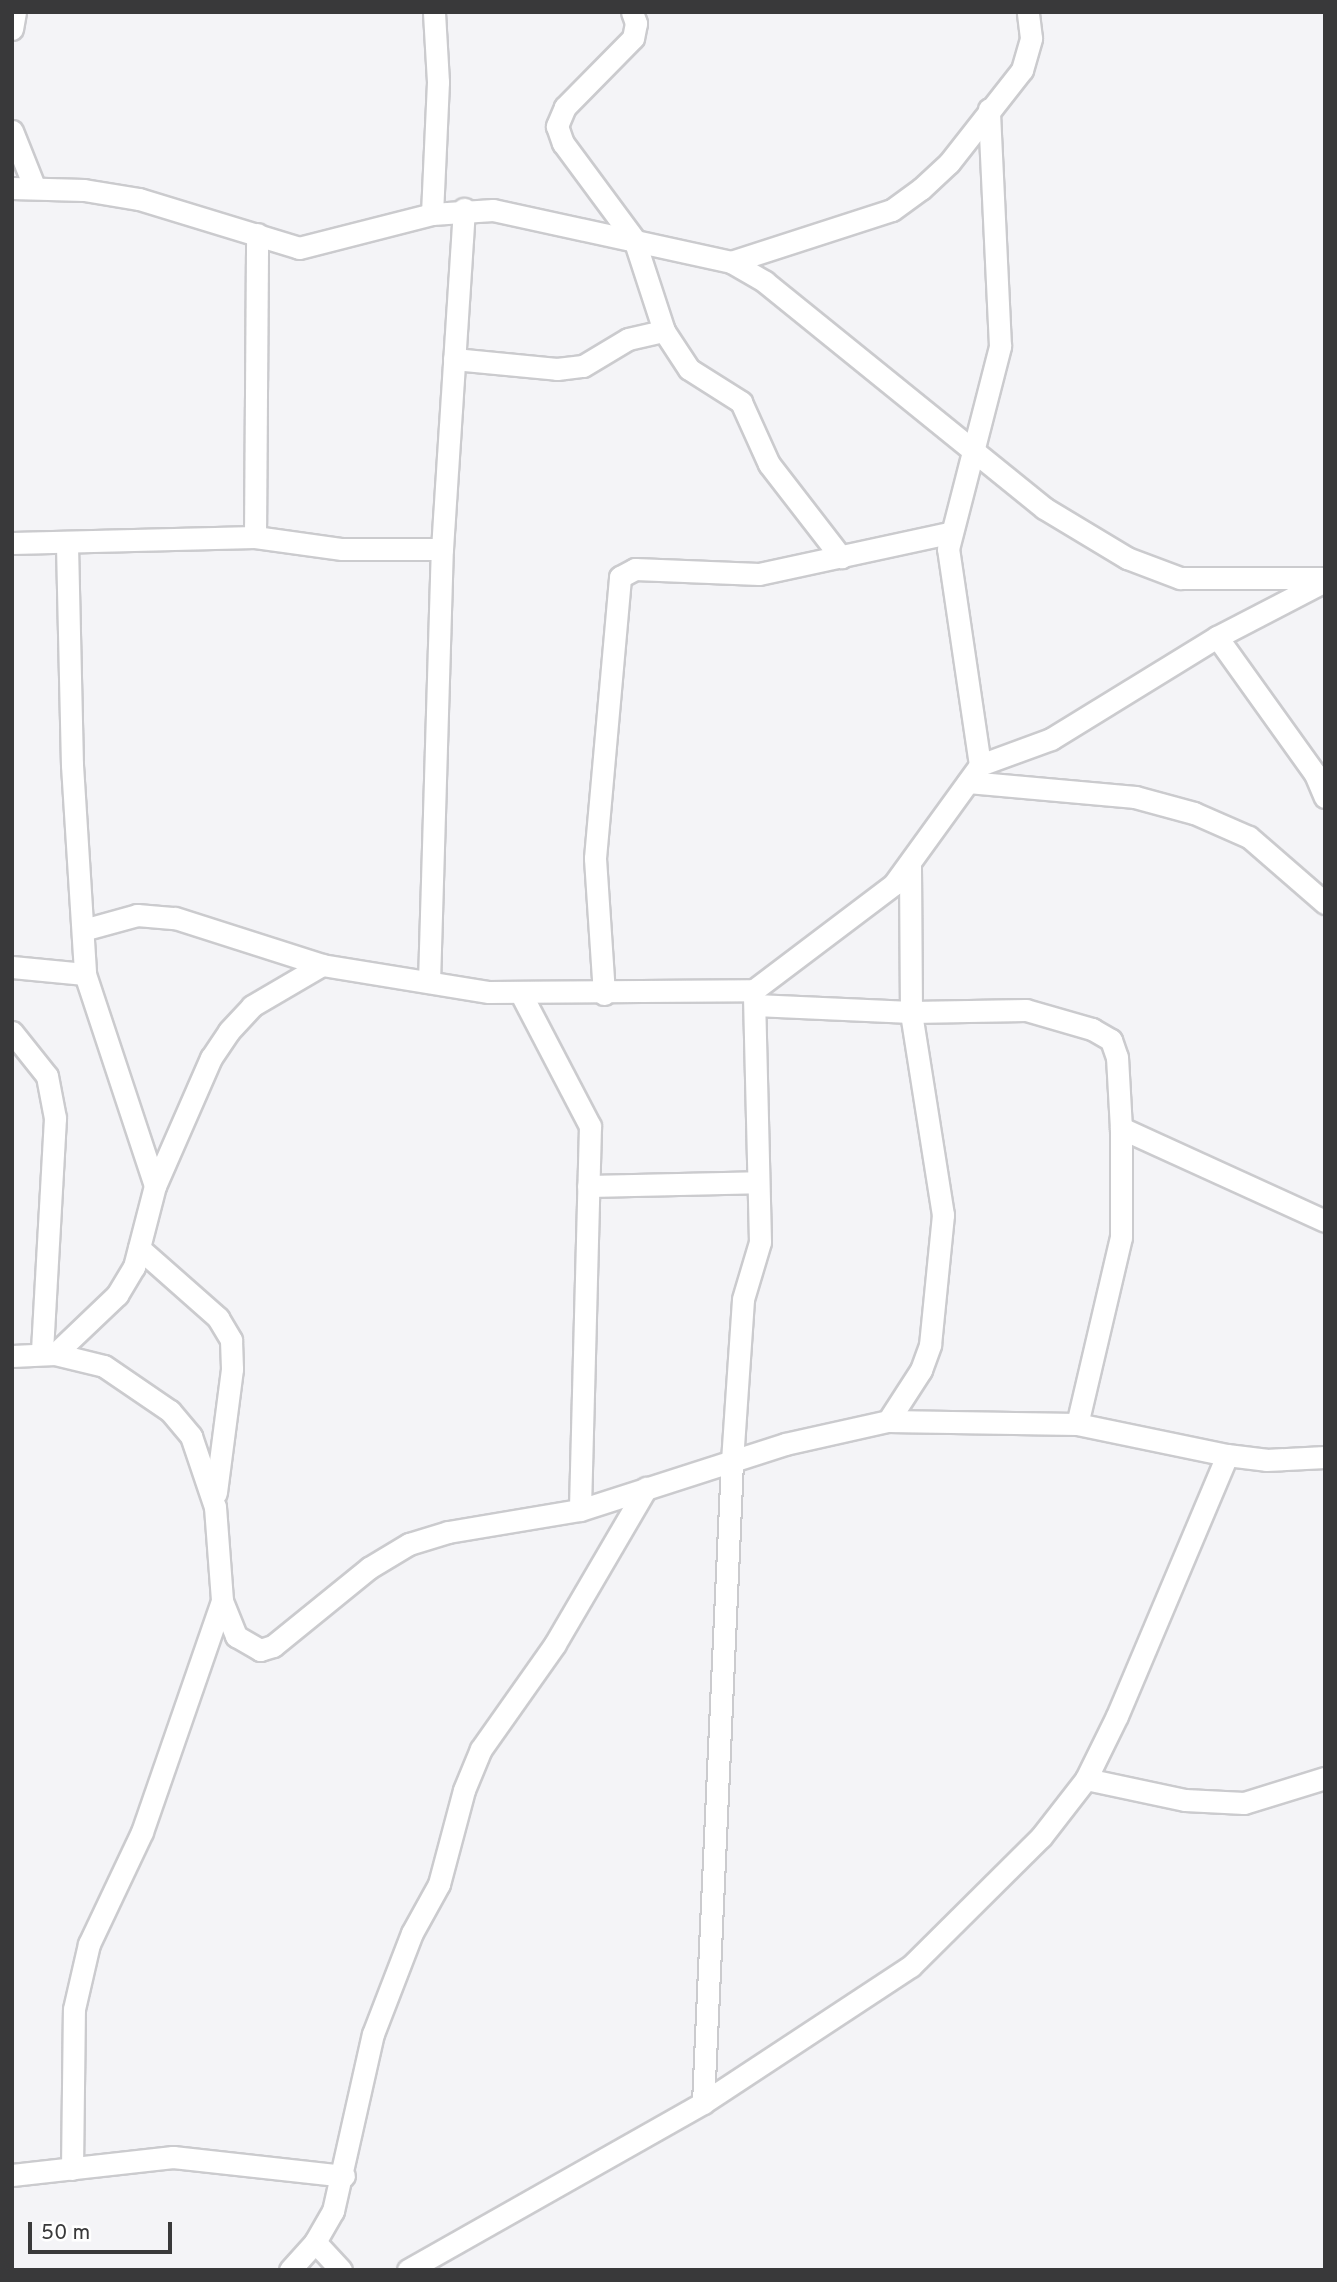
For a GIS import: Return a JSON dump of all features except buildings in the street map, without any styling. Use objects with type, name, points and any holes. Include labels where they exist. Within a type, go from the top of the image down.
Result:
[{"type":"street","points":[[12,29],[15,12]]},
{"type":"street","points":[[432,214],[438,82],[434,12]]},
{"type":"street","points":[[632,12],[636,23],[633,38],[565,107],[556,126],[563,143],[634,239],[664,331],[689,369],[741,402],[763,454],[841,557]]},
{"type":"street","points":[[731,262],[892,210],[949,163],[1029,55],[1028,12]]},
{"type":"street","points":[[974,774],[947,567],[949,533],[1000,346],[989,109]]},
{"type":"street","points":[[12,131],[23,187],[139,199],[257,234],[281,246],[299,248],[432,214],[464,209],[524,215],[731,262],[765,282],[1044,508],[1127,558],[1180,578],[1325,579]]},
{"type":"street","points":[[429,982],[442,549],[464,209]]},
{"type":"street","points":[[255,537],[257,234]]},
{"type":"street","points":[[454,359],[557,369],[583,366],[628,340],[664,331]]},
{"type":"street","points":[[604,994],[595,858],[620,577],[635,569],[759,574],[949,533]]},
{"type":"street","points":[[12,543],[67,545],[255,537],[342,549],[442,549]]},
{"type":"street","points":[[67,545],[72,765],[85,975],[155,1186]]},
{"type":"street","points":[[754,998],[885,891],[910,865],[974,774],[1051,739],[1217,637],[1325,579]]},
{"type":"street","points":[[1217,637],[1315,774],[1325,797]]},
{"type":"street","points":[[974,774],[1135,797],[1195,813],[1249,837],[1325,903]]},
{"type":"street","points":[[888,1421],[921,1370],[930,1345],[943,1215],[911,1012],[910,865]]},
{"type":"street","points":[[83,930],[137,915],[165,916],[322,965],[521,994],[754,998],[911,1012],[1026,1010],[1092,1029],[1111,1040],[1117,1057],[1121,1128],[1119,1255],[1077,1424]]},
{"type":"street","points":[[49,1354],[117,1295],[134,1267],[155,1186],[211,1058],[229,1031],[252,1006],[322,965]]},
{"type":"street","points":[[12,967],[85,975]]},
{"type":"street","points":[[521,994],[590,1126],[580,1510]]},
{"type":"street","points":[[703,2103],[732,1461],[743,1299],[760,1242],[754,998]]},
{"type":"street","points":[[12,1032],[47,1076],[55,1118],[49,1354]]},
{"type":"street","points":[[1121,1128],[1325,1221]]},
{"type":"street","points":[[588,1186],[758,1182]]},
{"type":"street","points":[[139,1248],[218,1318],[230,1340],[232,1369],[215,1507],[222,1601],[236,1636],[260,1650],[273,1646],[369,1568],[409,1545],[448,1532],[580,1510],[732,1461],[888,1421],[1077,1424],[1227,1455],[1266,1460],[1325,1457]]},
{"type":"street","points":[[12,1356],[49,1354],[104,1366],[170,1411],[191,1436],[215,1507]]},
{"type":"street","points":[[408,2270],[703,2103],[911,1966],[1041,1837],[1086,1779],[1117,1716],[1227,1455]]},
{"type":"street","points":[[290,2270],[314,2242],[333,2211],[344,2176],[373,2034],[412,1933],[439,1884],[464,1790],[481,1749],[555,1644],[646,1488]]},
{"type":"street","points":[[72,2169],[75,2008],[89,1944],[142,1832],[222,1601]]},
{"type":"street","points":[[1086,1779],[1185,1800],[1244,1803],[1325,1778]]},
{"type":"street","points":[[12,2175],[173,2157],[344,2176]]},
{"type":"street","points":[[314,2242],[341,2270]]}]
